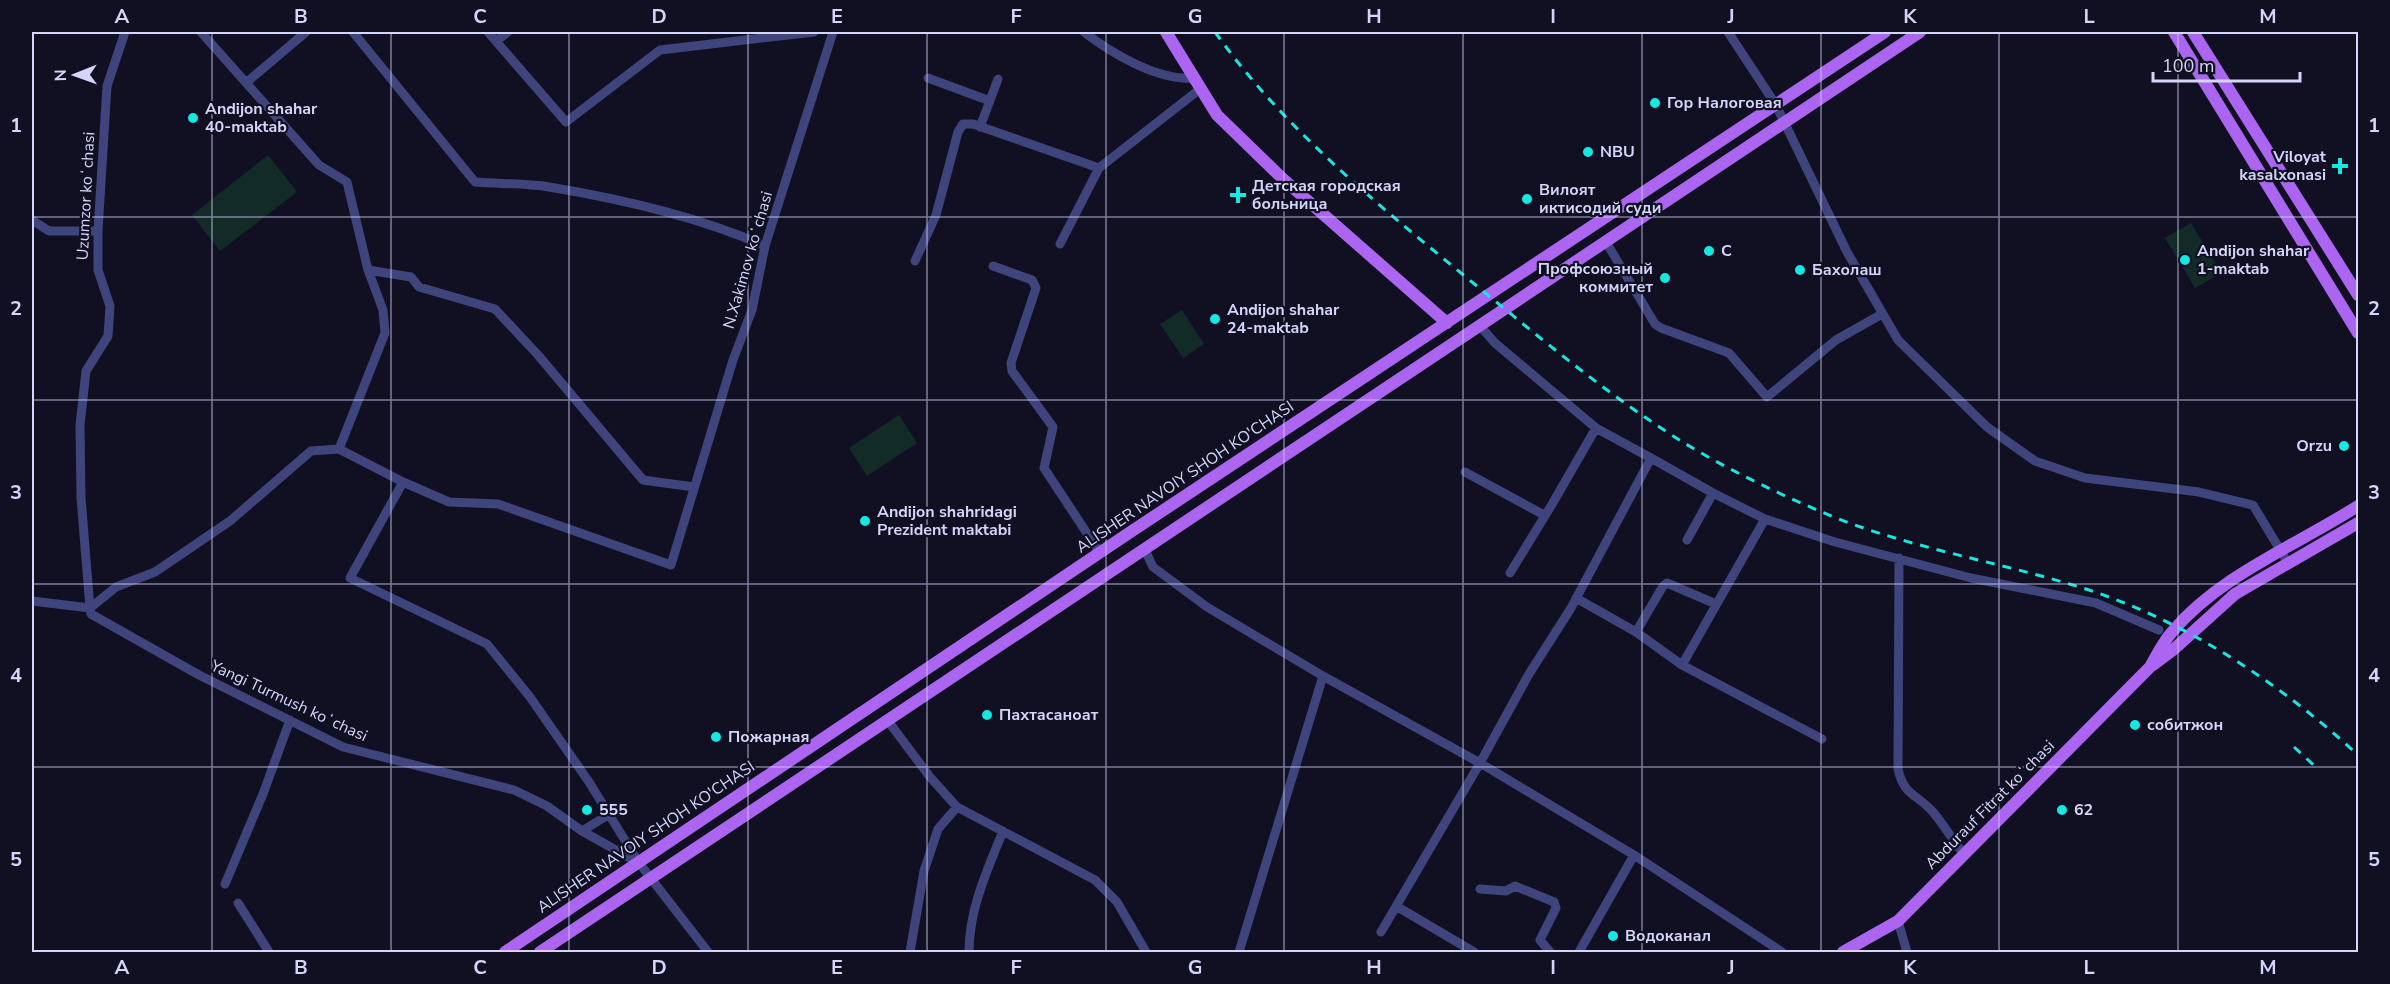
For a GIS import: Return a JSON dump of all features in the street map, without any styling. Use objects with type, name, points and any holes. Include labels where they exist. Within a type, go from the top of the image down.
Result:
[{"type":"main road","points":[[1166,32],[1217,115],[1283,179],[1447,323]]},
{"type":"main road","name":"ALISHER NAVOIY SHOH KO'CHASI","points":[[505,952],[1132,531],[1885,32]]},
{"type":"main road","points":[[540,952],[1920,32]]},
{"type":"main road","points":[[2174,32],[2358,333]]},
{"type":"main road","points":[[2193,32],[2358,295]]},
{"type":"main road","points":[[1246,456],[1258,474]]},
{"type":"main road","name":"Abdurauf Fitrat koʻchasi","points":[[2150,667],[2169,634],[2206,598],[2243,573],[2358,506]]},
{"type":"main road","name":"Abdurauf Fitrat koʻchasi","points":[[1843,952],[1898,921],[2150,667],[2173,650],[2235,594],[2358,523]]},
{"type":"main road","points":[[1132,531],[1145,550]]},
{"type":"main road","points":[[940,662],[951,678]]},
{"type":"main road","points":[[761,779],[773,797]]},
{"type":"main road","points":[[735,797],[748,814]]},
{"type":"street","name":"Uzumzor koʻchasi","points":[[90,608],[81,498],[80,424],[86,371],[108,336],[110,306],[98,270],[98,231],[107,86],[125,32]]},
{"type":"street","points":[[201,32],[319,165],[347,182],[368,270],[383,310],[385,333],[339,449]]},
{"type":"street","points":[[247,82],[306,32]]},
{"type":"street","points":[[353,32],[475,182],[547,186],[627,203],[722,227],[765,246]]},
{"type":"street","points":[[488,32],[566,122],[660,50],[814,32]]},
{"type":"street","points":[[496,41],[507,32]]},
{"type":"street","name":"N.Xakimov koʻchasi","points":[[403,482],[450,502],[498,504],[671,565],[733,360],[752,310],[765,246],[833,32]]},
{"type":"street","points":[[1084,32],[1157,74],[1177,79],[1193,78]]},
{"type":"street","points":[[1728,32],[1776,105],[1847,252],[1898,340],[1987,427],[2035,461],[2085,478],[2199,492],[2253,505],[2283,551],[2288,563]]},
{"type":"street","points":[[928,78],[990,101]]},
{"type":"street","points":[[980,126],[998,79]]},
{"type":"street","points":[[1060,243],[1099,168],[1200,89]]},
{"type":"street","points":[[915,261],[936,215],[958,132],[963,124],[980,126],[1099,168]]},
{"type":"street","points":[[32,220],[49,231],[98,231]]},
{"type":"street","points":[[1606,242],[1655,324],[1730,353],[1767,397],[1836,340],[1882,314]]},
{"type":"street","points":[[993,266],[1036,283],[1011,363],[1012,371],[1053,428],[1044,468],[1100,553]]},
{"type":"street","points":[[368,270],[411,278],[419,287],[495,309],[538,355],[643,480],[694,487]]},
{"type":"street","points":[[1480,326],[1495,343],[1596,428],[1765,519],[1835,542],[1971,578],[2096,603],[2159,630]]},
{"type":"street","points":[[1510,573],[1596,428]]},
{"type":"street","points":[[32,601],[90,608],[116,587],[155,572],[230,521],[311,451],[339,449],[403,482],[350,578],[487,644],[537,706],[590,782],[639,863],[708,952]]},
{"type":"street","points":[[1381,932],[1480,764],[1529,674],[1576,598],[1651,458]]},
{"type":"street","points":[[1465,472],[1544,514]]},
{"type":"street","points":[[1688,540],[1713,493]]},
{"type":"street","points":[[1682,665],[1765,519]]},
{"type":"street","points":[[1145,550],[1153,567],[1207,607],[1634,855],[1782,952]]},
{"type":"street","points":[[1899,558],[1898,769],[1902,786],[1932,812],[1964,854]]},
{"type":"street","points":[[1636,632],[1667,583],[1716,604]]},
{"type":"street","points":[[1576,598],[1636,632],[1682,665],[1822,739]]},
{"type":"street","name":"Yangi Turmush koʻchasi","points":[[90,608],[92,614],[200,675],[343,747],[514,790],[547,806],[582,831],[639,863]]},
{"type":"street","points":[[1239,952],[1323,676]]},
{"type":"street","points":[[225,884],[263,795],[290,720]]},
{"type":"street","points":[[888,721],[930,777],[957,807],[1095,880],[1117,902],[1146,952]]},
{"type":"street","points":[[910,952],[924,871],[938,829],[957,807]]},
{"type":"street","points":[[582,831],[608,815]]},
{"type":"street","points":[[969,952],[969,929],[979,891],[1003,831]]},
{"type":"street","points":[[1579,952],[1634,855]]},
{"type":"street","points":[[1480,889],[1506,891],[1515,886],[1554,902],[1556,908],[1540,940],[1550,952]]},
{"type":"street","points":[[238,903],[269,952]]},
{"type":"street","points":[[1396,906],[1474,952]]},
{"type":"street","points":[[1898,921],[1907,952]]},
{"type":"green space","points":[[268,155],[297,192],[220,251],[192,215]]},
{"type":"green space","points":[[2191,223],[2221,273],[2195,288],[2165,238]]},
{"type":"green space","points":[[1182,310],[1204,344],[1183,358],[1160,324]]},
{"type":"green space","points":[[899,415],[917,443],[867,476],[849,448]]},
{"type":"railway","points":[[1215,32],[1269,99],[1362,189],[1568,360],[1681,441],[1718,463],[1836,518],[1898,539],[2089,590],[2162,620],[2198,638],[2265,680],[2298,704],[2358,755]]},
{"type":"railway","points":[[2294,747],[2319,770]]},
{"type":"place","name":"Гор Налоговая","points":[[1655,103]]},
{"type":"place","name":"Andijon shahar 40-maktab","points":[[193,118]]},
{"type":"place","name":"NBU","points":[[1588,152]]},
{"type":"place","name":"Viloyat kasalxonasi","points":[[2340,166]]},
{"type":"place","name":"Детская городская больница","points":[[1238,195]]},
{"type":"place","name":"Вилоят иктисодий суди","points":[[1527,199]]},
{"type":"place","name":"С","points":[[1709,251]]},
{"type":"place","name":"Andijon shahar 1-maktab","points":[[2185,260]]},
{"type":"place","name":"Бахолаш","points":[[1800,270]]},
{"type":"place","name":"Профсоюзный коммитет","points":[[1665,278]]},
{"type":"place","name":"Andijon shahar 24-maktab","points":[[1215,319]]},
{"type":"place","name":"Orzu","points":[[2344,446]]},
{"type":"place","name":"Andijon shahridagi Prezident maktabi","points":[[865,521]]},
{"type":"place","name":"Пахтасаноат","points":[[987,715]]},
{"type":"place","name":"собитжон","points":[[2135,725]]},
{"type":"place","name":"Пожарная","points":[[716,737]]},
{"type":"place","name":"555","points":[[587,810]]},
{"type":"place","name":"62","points":[[2062,810]]},
{"type":"place","name":"Водоканал","points":[[1613,936]]}]
